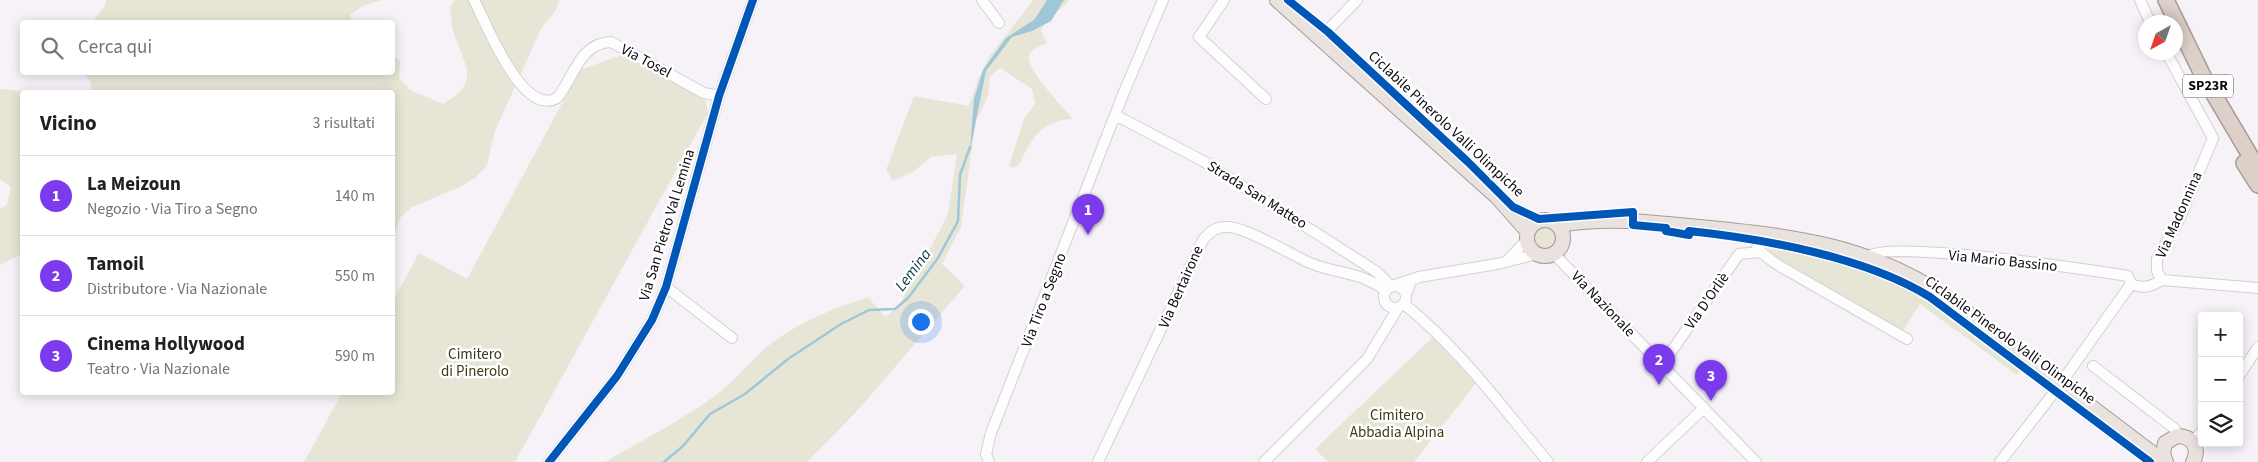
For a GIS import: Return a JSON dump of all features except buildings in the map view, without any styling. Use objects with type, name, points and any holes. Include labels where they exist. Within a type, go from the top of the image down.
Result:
[{"type":"highway","points":[[2156,0],[2163,15]]},
{"type":"highway","name":"SP23R","points":[[2166,0],[2203,76],[2258,169]]},
{"type":"highway","name":"SP23R","points":[[2183,55],[2230,141],[2258,185]]},
{"type":"main road","points":[[1277,0],[1510,211],[1527,236],[1532,250],[1537,254],[1548,256],[1554,254],[1560,248],[1561,231]]},
{"type":"main road","points":[[1510,211],[1538,221],[1549,220],[1561,231]]},
{"type":"main road","points":[[1561,231],[1591,220],[1625,219],[1803,239],[1869,256],[1922,281],[2166,461]]},
{"type":"main road","points":[[1527,236],[1538,221]]},
{"type":"main road","points":[[2133,436],[2150,442],[2165,443],[2178,436],[2197,436],[2196,460]]},
{"type":"main road","points":[[2165,443],[2163,449],[2166,461]]},
{"type":"street","name":"Via Tosel","points":[[474,0],[518,82],[540,100],[551,102],[557,98],[581,57],[603,42],[611,42],[704,92],[720,96]]},
{"type":"street","name":"Via San Pietro Val Lemina","points":[[549,462],[630,356],[652,320],[666,287],[720,96],[754,0]]},
{"type":"street","points":[[982,0],[999,23]]},
{"type":"street","name":"Via Tiro a Segno","points":[[989,462],[986,454],[991,433],[1115,115],[1164,0]]},
{"type":"street","points":[[1224,0],[1198,37],[1266,99]]},
{"type":"street","points":[[1320,38],[1357,0]]},
{"type":"street","points":[[2140,0],[2147,15]]},
{"type":"street","name":"Via Madonnina","points":[[2131,284],[2139,287],[2150,287],[2162,280],[2157,272],[2157,259],[2180,218],[2213,138],[2170,60]]},
{"type":"street","name":"Strada San Matteo","points":[[1115,115],[1203,161],[1377,272],[1390,287]]},
{"type":"street","name":"Via Bertairone","points":[[1098,462],[1203,240],[1213,229],[1232,227],[1312,264],[1354,274],[1390,287]]},
{"type":"street","points":[[1754,232],[1754,241],[1760,252],[1907,339]]},
{"type":"street","points":[[1505,262],[1527,236]]},
{"type":"street","name":"Via D'Orliè","points":[[1662,365],[1739,254],[1760,252]]},
{"type":"street","name":"Via Mario Bassino","points":[[1869,256],[1877,252],[1906,252],[2010,259],[2128,276],[2131,284]]},
{"type":"street","points":[[1537,254],[1505,262],[1419,277],[1390,287],[1384,297],[1387,304],[1393,308],[1401,306],[1428,324],[1462,357],[1548,462]]},
{"type":"street","name":"Via Nazionale","points":[[1554,254],[1756,462]]},
{"type":"street","points":[[1264,462],[1367,360],[1401,306],[1411,281],[1419,277]]},
{"type":"street","points":[[2162,280],[2258,288]]},
{"type":"street","points":[[2000,462],[2131,284]]},
{"type":"street","points":[[666,287],[732,338]]},
{"type":"street","points":[[1390,287],[1402,287],[1406,294]]},
{"type":"street","points":[[2243,370],[2258,347]]},
{"type":"street","points":[[2093,366],[2174,429],[2178,436]]},
{"type":"street","points":[[1647,462],[1704,408]]},
{"type":"green space","points":[[106,0],[383,0],[364,5],[350,15],[351,20],[94,20],[106,4]]},
{"type":"green space","points":[[455,0],[560,0],[554,13],[542,27],[495,131],[487,165],[475,178],[460,187],[412,207],[400,218],[395,234],[395,90],[92,90],[90,81],[86,75],[395,75],[395,57],[400,61],[399,78],[410,90],[443,104],[464,87],[467,78],[467,69],[452,27],[450,7]]},
{"type":"green space","points":[[1033,0],[1069,0],[1044,24],[1041,31],[1047,43],[1034,50],[1029,56],[1033,70],[1039,79],[1073,119],[1062,120],[1045,127],[1033,139],[1019,165],[1014,168],[1009,166],[1024,119],[1035,104],[1032,89],[1000,68],[990,76],[988,96],[976,121],[961,227],[942,264],[965,286],[856,412],[807,462],[605,462],[675,422],[716,395],[772,343],[811,319],[868,297],[885,317],[900,305],[911,280],[921,266],[948,214],[957,154],[931,157],[913,172],[893,181],[886,170],[914,96],[969,106],[978,79],[989,57]]},
{"type":"green space","name":"Cimitero di Pinerolo","points":[[624,54],[706,101],[708,113],[515,462],[304,462],[341,395],[395,395],[395,297],[419,253],[467,279],[580,70]]},
{"type":"green space","points":[[0,89],[20,91],[20,255],[0,265],[0,209],[7,204],[11,187],[0,179]]},
{"type":"green space","points":[[1545,226],[1554,229],[1557,238],[1554,247],[1545,250],[1536,247],[1533,238],[1536,229]]},
{"type":"green space","points":[[1768,244],[1818,250],[1920,287],[2025,364],[2017,375],[1920,304],[1903,331],[1769,255]]},
{"type":"green space","name":"Cimitero Abbadia Alpina","points":[[1433,337],[1476,383],[1414,462],[1328,462],[1315,449]]},
{"type":"water","points":[[1047,0],[1064,0],[1051,21],[1032,31],[1012,37],[986,71],[970,150],[974,99],[983,70],[1006,38],[1034,20]]},
{"type":"waterway","name":"Lemina","points":[[664,462],[683,446],[710,414],[745,394],[788,359],[841,324],[869,310],[895,309],[908,298],[938,258],[958,221],[960,175],[970,147]]},
{"type":"cycle path","points":[[549,462],[617,376],[652,320],[666,287],[719,96],[753,0]]},
{"type":"cycle path","name":"Ciclabile Pinerolo Valli Olimpiche","points":[[1288,0],[1328,32],[1468,162],[1513,207],[1539,219],[1633,212],[1633,225],[1666,228],[1666,231],[1689,235],[1689,231],[1718,234],[1781,245],[1814,252],[1876,271],[1930,297],[2150,462]]},
{"type":"place","name":"La Meizoun","points":[[1088,235]]},
{"type":"place","name":"Tamoil","points":[[1659,385]]},
{"type":"place","name":"Cinema Hollywood","points":[[1711,401]]}]
